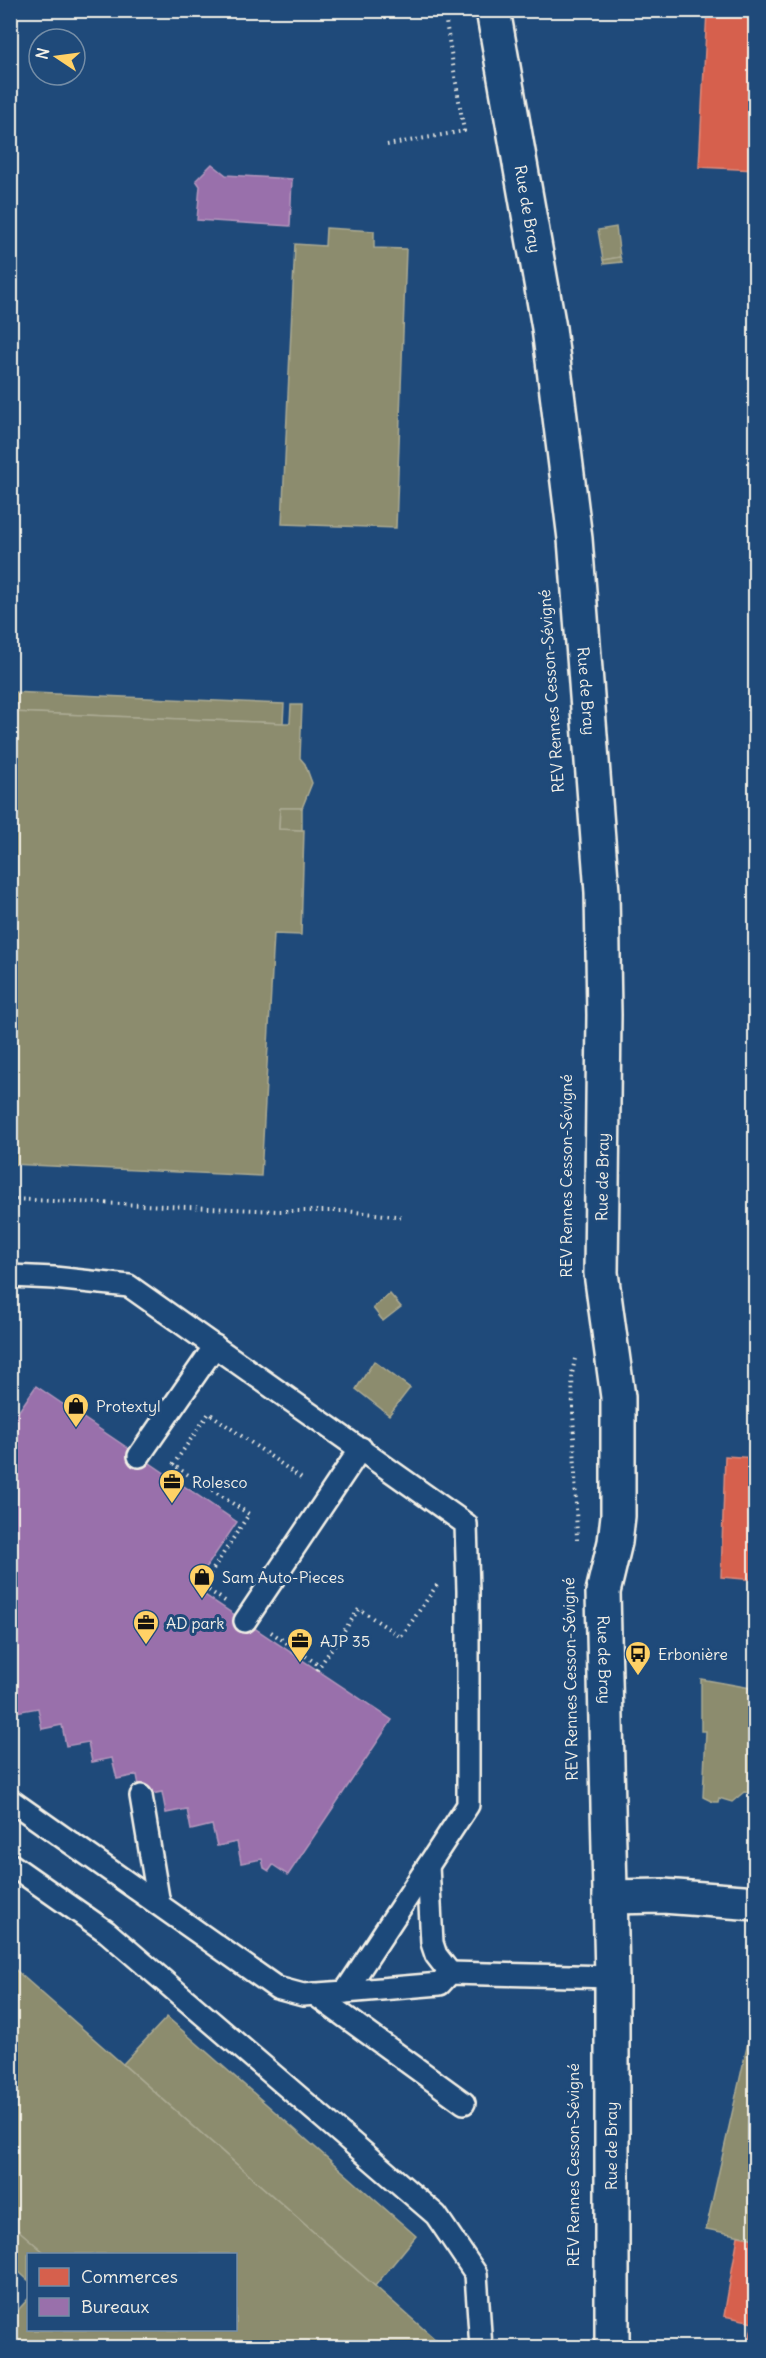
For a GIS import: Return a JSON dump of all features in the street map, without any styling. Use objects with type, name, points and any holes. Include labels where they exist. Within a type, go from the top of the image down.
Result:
[{"type":"street","name":"Rue de Bray","points":[[493,10],[549,328],[575,539],[602,892],[604,1048],[601,1273],[618,1397],[618,1516],[615,1542],[603,1592],[612,1977],[612,2348]]},
{"type":"street","points":[[610,1897],[663,1896],[756,1903]]},
{"type":"lane","points":[[10,1276],[129,1286],[466,1524],[468,1805],[345,1992]]},
{"type":"lane","points":[[139,1456],[215,1346]]},
{"type":"lane","points":[[246,1619],[361,1448]]},
{"type":"lane","points":[[141,1796],[159,1904]]},
{"type":"lane","points":[[10,1800],[277,1988],[292,1993],[314,1994],[440,1984],[450,1973],[612,1977]]},
{"type":"lane","points":[[10,1864],[107,1932],[436,2215],[476,2274],[481,2348]]},
{"type":"lane","points":[[428,1866],[432,1943],[436,1955],[450,1973]]},
{"type":"lane","points":[[314,1994],[464,2103]]},
{"type":"path","points":[[387,145],[464,131],[444,10]]},
{"type":"path","points":[[10,1199],[277,1211],[345,1210],[405,1217]]},
{"type":"path","points":[[576,1351],[572,1374],[577,1542]]},
{"type":"path","points":[[328,1497],[209,1413],[173,1465],[249,1514],[202,1586],[318,1668],[359,1609],[401,1637],[439,1584]]},
{"type":"building: Commerces","points":[[707,10],[756,10],[756,170],[699,167]]},
{"type":"building: Commerces","points":[[725,1456],[756,1458],[756,1580],[721,1577]]},
{"type":"building: Commerces","points":[[738,2236],[756,2239],[756,2348],[748,2348],[753,2322],[724,2316]]},
{"type":"building: Bureaux","points":[[212,164],[226,175],[292,179],[290,226],[197,220],[200,186],[196,180]]},
{"type":"building: Bureaux","name":"AD park","points":[[36,1386],[237,1522],[193,1587],[392,1720],[288,1875],[273,1865],[269,1871],[264,1868],[262,1859],[241,1863],[237,1842],[217,1846],[212,1825],[191,1830],[187,1809],[166,1813],[162,1792],[141,1796],[137,1775],[117,1779],[112,1758],[92,1762],[88,1742],[66,1746],[62,1725],[42,1729],[38,1708],[16,1712],[12,1691],[10,1692],[10,1424]]},
{"type":"building: Industrie","points":[[616,227],[620,257],[603,260],[598,230]]},
{"type":"building: Industrie","points":[[326,228],[374,231],[374,248],[406,249],[396,528],[282,524],[295,244],[325,246]]},
{"type":"building: Industrie","points":[[620,257],[622,262],[604,264],[603,260]]},
{"type":"building: Industrie","points":[[10,692],[284,704],[283,723],[10,712]]},
{"type":"building: Industrie","points":[[291,705],[302,705],[300,758],[305,764],[312,783],[302,808],[280,808],[279,829],[304,830],[301,935],[274,934],[261,1176],[10,1164],[10,712],[290,723]]},
{"type":"building: Industrie","points":[[280,808],[302,808],[302,830],[279,829]]},
{"type":"building: Industrie","points":[[390,1294],[401,1307],[383,1321],[373,1308]]},
{"type":"building: Industrie","points":[[374,1361],[410,1388],[389,1415],[356,1389]]},
{"type":"building: Industrie","points":[[701,1679],[756,1689],[756,1793],[744,1792],[732,1802],[719,1798],[718,1802],[713,1802],[703,1797],[706,1731],[701,1731]]},
{"type":"building: Industrie","points":[[10,1965],[445,2348],[10,2348],[10,2319],[27,2300],[27,2331],[237,2331],[237,2253],[45,2253],[10,2223]]},
{"type":"building: Industrie","points":[[756,2007],[756,2239],[706,2229]]},
{"type":"building: Industrie","points":[[167,2017],[416,2236],[375,2286],[123,2064]]},
{"type":"building: Industrie","points":[[10,2223],[45,2253],[27,2253],[27,2279],[10,2264]]},
{"type":"place","name":"Protextyl","points":[[76,1429]]},
{"type":"place","name":"Rolesco","points":[[172,1505]]},
{"type":"place","name":"Sam Auto-Pieces","points":[[202,1600]]},
{"type":"place","name":"AD park","points":[[146,1646]]},
{"type":"place","name":"AJP 35","points":[[300,1664]]},
{"type":"place","name":"Erbonière","points":[[638,1677]]}]
